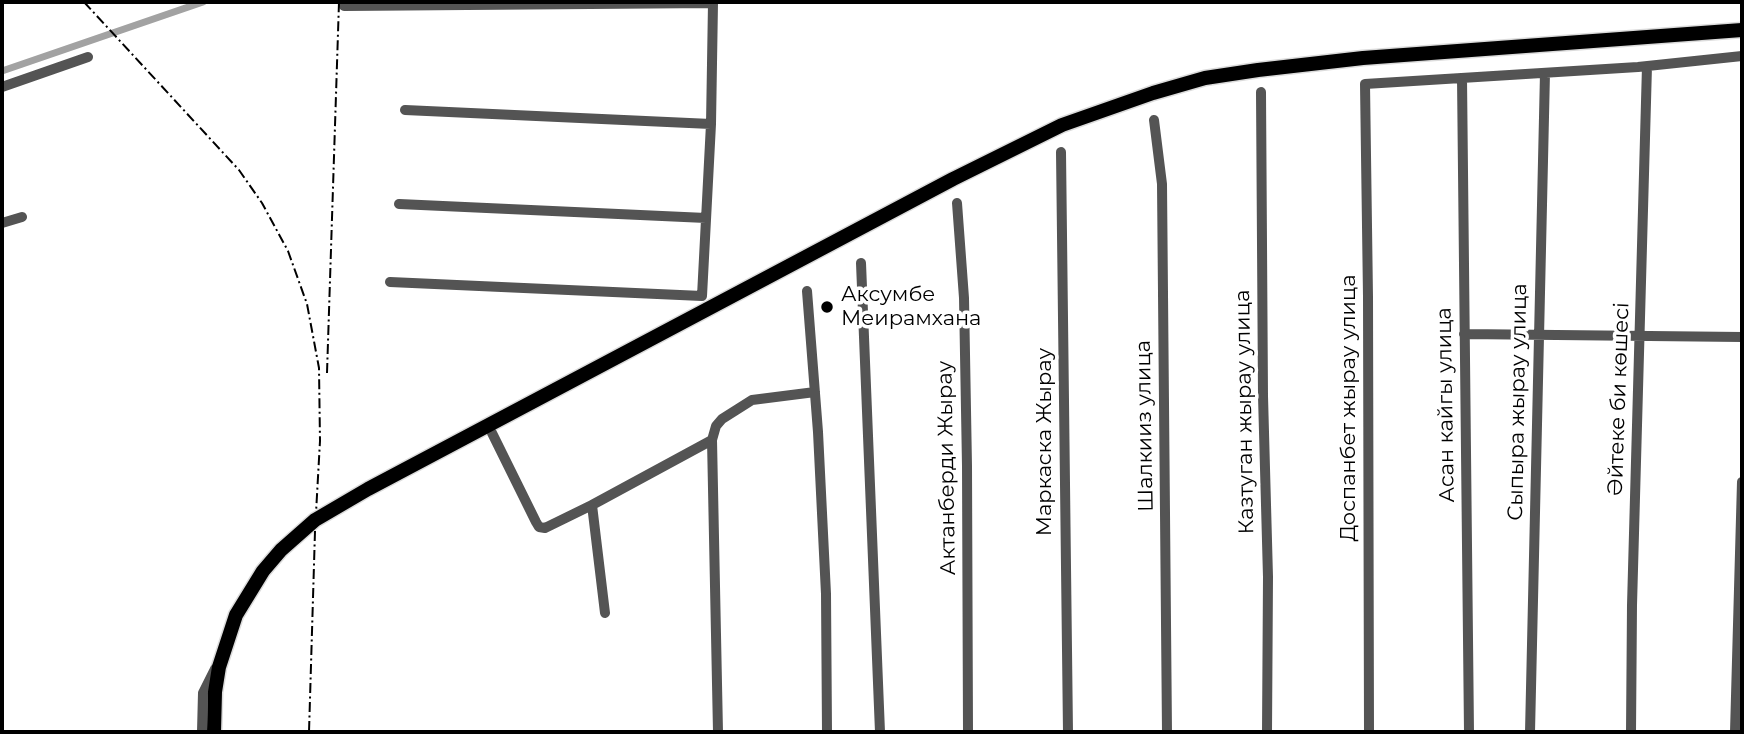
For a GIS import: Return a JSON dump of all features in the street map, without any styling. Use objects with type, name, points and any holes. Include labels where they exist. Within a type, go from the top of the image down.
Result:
[{"type":"highway","points":[[214,732],[215,692],[223,653],[236,615],[263,571],[298,533],[332,509],[953,179],[1062,125],[1205,78],[1258,70],[1363,58],[1742,30]]},
{"type":"highway","points":[[222,732],[223,693],[233,644],[254,598],[287,555],[322,525],[1016,156],[1066,133],[1144,104],[1207,87],[1363,66],[1742,38]]},
{"type":"street","points":[[344,6],[713,3],[711,124],[702,296],[390,282]]},
{"type":"street","points":[[1462,78],[1647,66],[1742,56]]},
{"type":"street","points":[[2,88],[88,57]]},
{"type":"street","name":"Әйтеке би көшесі","points":[[1631,732],[1647,66]]},
{"type":"street","name":"Сыпыра жырау улица","points":[[1530,732],[1545,73]]},
{"type":"street","name":"Доспанбет жырау улица","points":[[1369,732],[1368,311],[1364,84],[1462,78]]},
{"type":"street","name":"Асан кайгы улица","points":[[1462,78],[1469,732]]},
{"type":"street","name":"Казтуган жырау улица","points":[[1261,92],[1263,396],[1268,577],[1267,732]]},
{"type":"street","points":[[405,110],[711,124]]},
{"type":"street","name":"Шалкииз улица","points":[[1154,120],[1162,184],[1167,732]]},
{"type":"street","name":"Маркаска Жырау","points":[[1061,152],[1068,732]]},
{"type":"street","name":"Актанберди Жырау","points":[[957,203],[964,298],[968,732]]},
{"type":"street","points":[[399,204],[706,218]]},
{"type":"street","points":[[2,223],[22,216]]},
{"type":"street","points":[[861,263],[880,732]]},
{"type":"street","points":[[807,292],[826,594],[827,732]]},
{"type":"street","points":[[1464,334],[1742,337]]},
{"type":"street","points":[[718,732],[712,440],[716,426],[722,419],[751,400],[815,392]]},
{"type":"street","points":[[492,433],[539,527],[545,528],[712,440]]},
{"type":"street","points":[[1735,732],[1742,482]]},
{"type":"street","points":[[592,505],[604,613]]},
{"type":"street","points":[[202,732],[203,693],[223,653]]},
{"type":"waterway","points":[[2,71],[203,2]]},
{"type":"railway","points":[[84,2],[239,170],[262,203],[288,251],[307,304],[319,368],[320,441],[309,732]]},
{"type":"railway","points":[[327,373],[339,2]]},
{"type":"place","name":"Аксумбе Меирамхана","points":[[827,307]]}]
